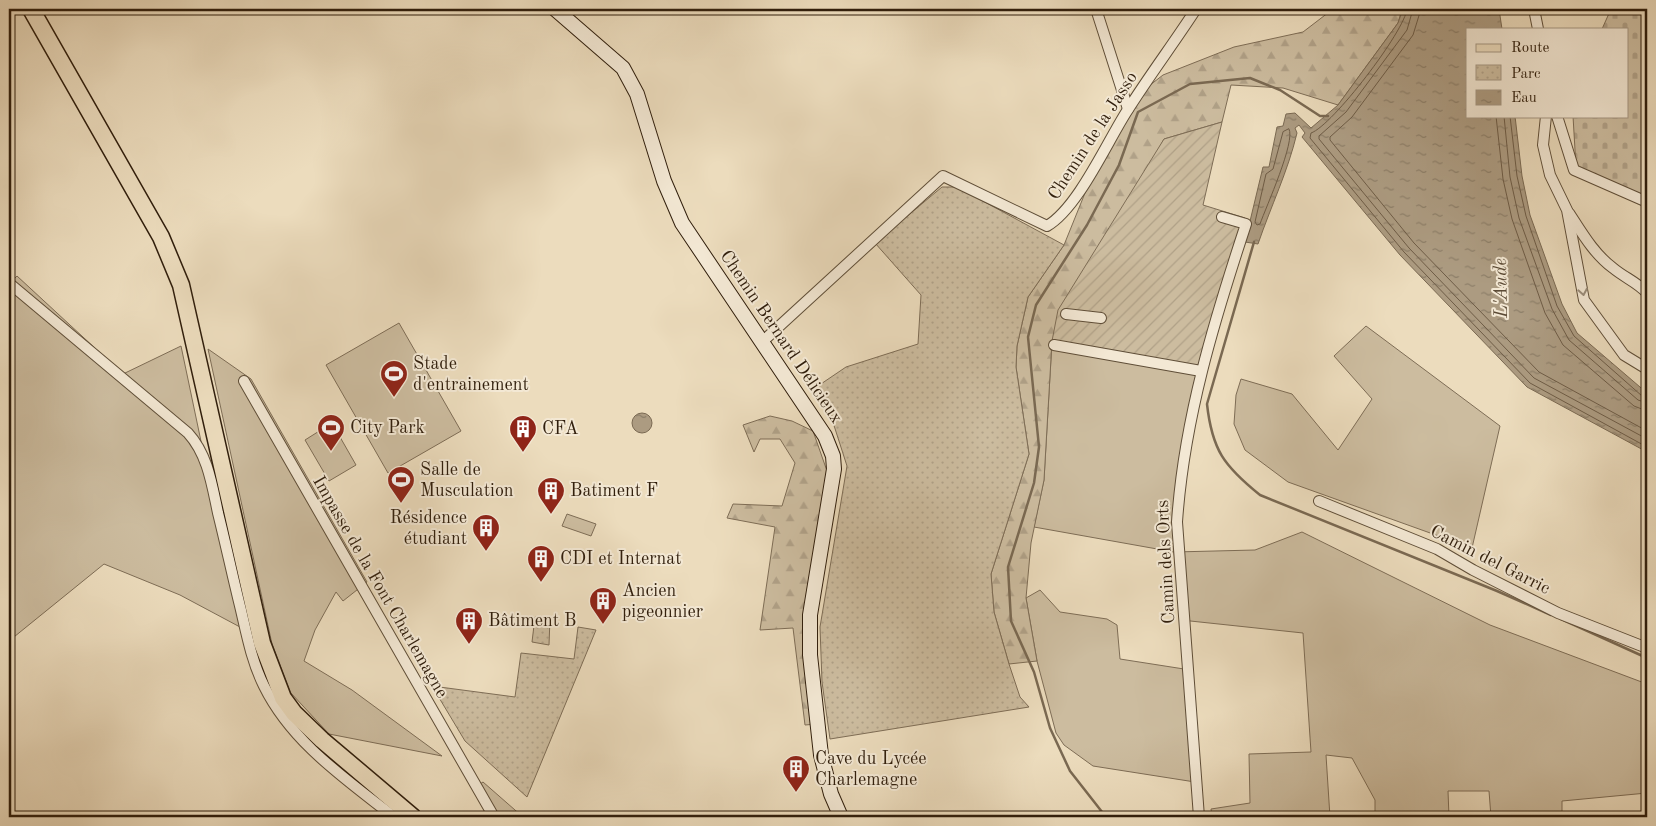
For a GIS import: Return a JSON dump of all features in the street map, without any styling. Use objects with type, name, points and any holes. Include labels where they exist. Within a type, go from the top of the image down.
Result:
[{"type":"main road","points":[[31,9],[161,237],[181,285],[262,644],[283,698],[294,713],[322,740],[413,817]]},
{"type":"street","name":"Chemin Bernard Délicieux","points":[[555,9],[623,68],[636,94],[664,181],[682,223],[826,436],[833,456],[834,469],[810,616],[810,655],[821,755],[831,794],[840,817]]},
{"type":"street","points":[[1096,9],[1128,109]]},
{"type":"street","name":"Chemin de la Jasso","points":[[762,342],[943,176],[1047,226],[1058,220],[1070,205],[1128,109],[1196,9]]},
{"type":"street","points":[[1534,9],[1538,28]]},
{"type":"street","points":[[1546,118],[1543,145],[1550,174],[1567,210],[1595,252],[1613,269],[1638,283],[1647,294]]},
{"type":"street","points":[[1558,118],[1574,170],[1647,202]]},
{"type":"street","points":[[1567,210],[1584,300],[1624,355],[1647,369]]},
{"type":"street","name":"Camin dels Orts","points":[[1199,817],[1177,522],[1179,484],[1201,371],[1246,224],[1222,217]]},
{"type":"street","points":[[1577,260],[1580,254],[1588,250],[1595,252]]},
{"type":"street","points":[[9,283],[188,433],[199,445],[214,494],[251,654],[263,685],[276,710],[293,731],[322,760],[394,817]]},
{"type":"street","points":[[1066,314],[1101,318]]},
{"type":"street","points":[[1054,345],[1201,371]]},
{"type":"street","name":"Impasse de la Font Charlemagne","points":[[244,381],[491,815]]},
{"type":"street","name":"Camin del Garric","points":[[1319,501],[1437,549],[1473,570],[1558,613],[1647,648]]},
{"type":"green space","points":[[1333,9],[1402,9],[1398,23],[1338,105],[1283,88],[1231,85],[1222,122],[1164,139],[1052,341],[1044,480],[1031,543],[1026,598],[1037,661],[1009,664],[994,612],[991,574],[1029,454],[1016,367],[1017,346],[1028,297],[1064,245],[1102,151],[1132,99],[1163,75],[1234,47],[1303,32]]},
{"type":"green space","points":[[1611,9],[1647,9],[1647,199],[1576,167],[1573,118],[1628,118],[1628,28],[1602,28]]},
{"type":"green space","points":[[1222,122],[1203,205],[1245,218],[1198,367],[1052,341],[1058,310],[1164,139]]},
{"type":"green space","points":[[942,187],[957,187],[1064,245],[1028,297],[1017,346],[1016,367],[1029,454],[991,574],[994,612],[1020,697],[1029,707],[830,739],[822,682],[820,627],[847,466],[830,413],[812,390],[846,367],[918,344],[921,295],[875,243]]},
{"type":"green space","points":[[17,276],[123,374],[181,346],[240,627],[180,595],[104,564],[9,641],[9,284]]},
{"type":"green space","name":"Stade d'entrainement","points":[[399,323],[461,431],[388,473],[326,365]]},
{"type":"green space","points":[[1366,326],[1500,426],[1472,548],[1288,482],[1245,450],[1234,424],[1236,395],[1241,379],[1292,394],[1338,450],[1372,399],[1334,356]]},
{"type":"green space","points":[[1052,341],[1198,367],[1174,552],[1034,527],[1044,480]]},
{"type":"green space","points":[[208,349],[251,379],[367,582],[343,601],[336,592],[315,630],[304,661],[352,690],[442,756],[329,734],[290,692],[272,644]]},
{"type":"green space","points":[[770,416],[792,421],[813,431],[827,471],[810,615],[817,724],[805,725],[793,628],[760,630],[775,527],[727,518],[733,504],[782,506],[795,463],[780,439],[760,439],[754,452],[743,425]]},
{"type":"green space","name":"City Park","points":[[332,423],[356,465],[329,481],[305,440]]},
{"type":"green space","points":[[567,514],[596,524],[591,536],[562,526]]},
{"type":"green space","points":[[1302,532],[1490,625],[1647,684],[1647,793],[1562,801],[1562,817],[1491,817],[1489,791],[1448,791],[1449,817],[1375,817],[1375,800],[1352,758],[1326,755],[1330,817],[1212,817],[1211,809],[1250,803],[1249,754],[1311,752],[1303,633],[1181,620],[1174,552],[1255,550]]},
{"type":"green space","points":[[1040,590],[1060,612],[1107,619],[1117,625],[1120,659],[1184,669],[1195,782],[1093,766],[1064,745],[1056,733],[1037,661],[1026,598]]},
{"type":"green space","points":[[535,617],[550,618],[549,645],[532,642]]},
{"type":"green space","points":[[578,627],[596,630],[527,797],[465,741],[432,686],[515,697],[521,653],[574,659]]},
{"type":"green space","points":[[483,782],[523,817],[500,817],[480,784]]},
{"type":"water","name":"L'Aude","points":[[1403,9],[1499,9],[1502,28],[1466,28],[1466,118],[1515,118],[1522,176],[1530,215],[1562,304],[1577,333],[1647,393],[1647,452],[1527,387],[1400,255],[1302,137],[1305,133],[1299,125],[1295,128],[1297,133],[1289,161],[1258,244],[1245,242],[1263,167],[1269,167],[1277,127],[1283,126],[1286,114],[1295,113],[1311,128],[1338,105],[1398,23]]},
{"type":"water","points":[[642,413],[649,416],[652,423],[649,430],[642,433],[635,430],[632,423],[635,416]]},
{"type":"waterway","points":[[1106,817],[1070,771],[1050,728],[1034,672],[1011,621],[1008,567],[1034,483],[1039,447],[1028,337],[1036,305],[1087,225],[1119,165],[1138,112],[1190,84],[1250,78],[1280,90],[1320,116],[1328,116]]},
{"type":"waterway","points":[[1254,242],[1207,404],[1212,434],[1216,445],[1229,466],[1260,495],[1497,591],[1551,615]]},
{"type":"waterway","points":[[1561,619],[1647,658]]},
{"type":"place","name":"Stade d'entrainement","points":[[394,398]]},
{"type":"place","name":"City Park","points":[[331,452]]},
{"type":"place","name":"CFA","points":[[523,453]]},
{"type":"place","name":"Salle de Musculation","points":[[401,504]]},
{"type":"place","name":"Batiment F","points":[[551,515]]},
{"type":"place","name":"Résidence étudiant","points":[[486,552]]},
{"type":"place","name":"CDI et Internat","points":[[541,583]]},
{"type":"place","name":"Ancien pigeonnier","points":[[603,625]]},
{"type":"place","name":"Bâtiment B","points":[[469,645]]},
{"type":"place","name":"Cave du Lycée Charlemagne","points":[[796,793]]}]
